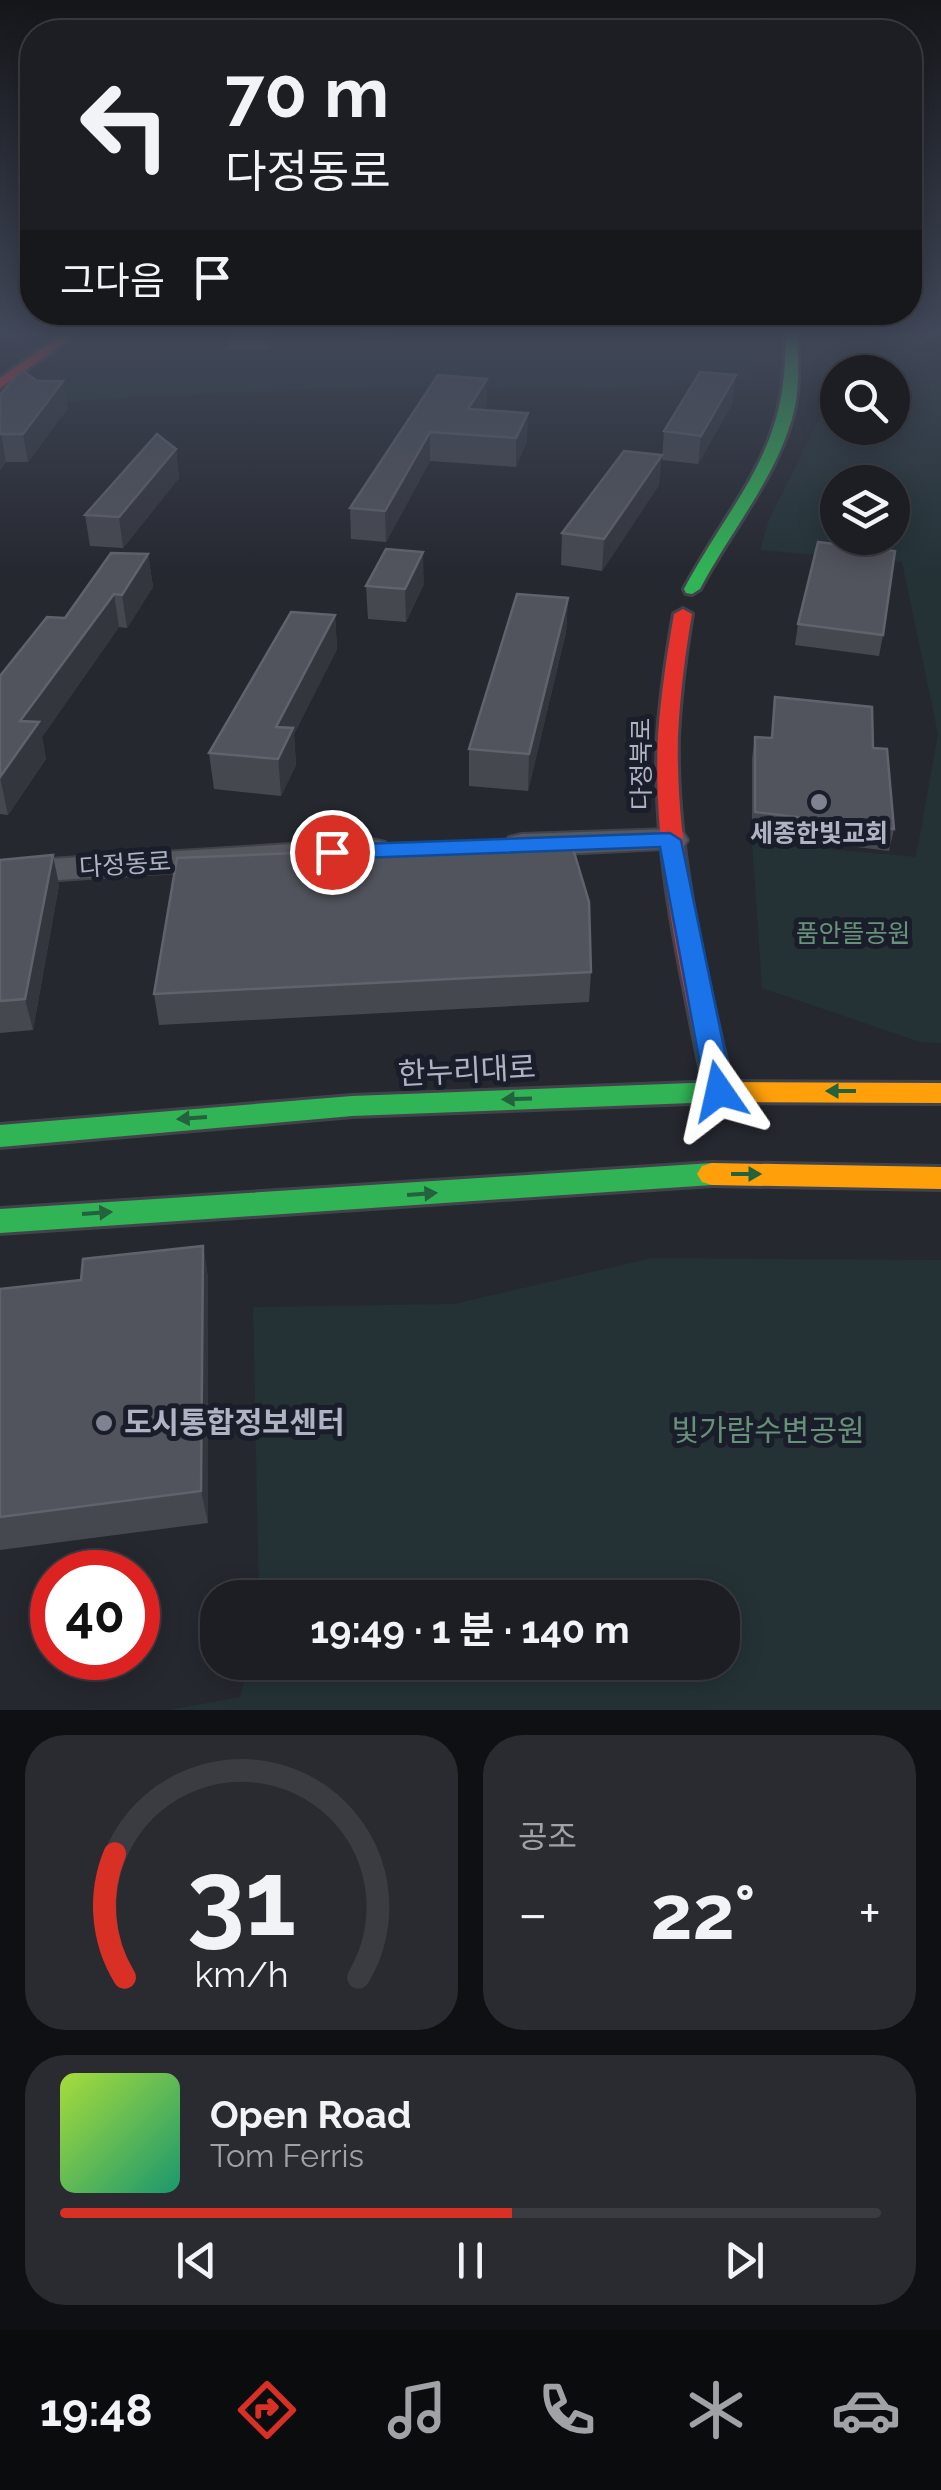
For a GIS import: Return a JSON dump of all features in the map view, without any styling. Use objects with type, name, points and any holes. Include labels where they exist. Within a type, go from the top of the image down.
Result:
[{"type":"street","points":[[674,594],[767,470],[792,413]]},
{"type":"street","points":[[674,594],[706,594],[709,606],[683,614],[674,594]]},
{"type":"street","name":"다정북로","points":[[683,614],[673,648],[664,780],[670,840],[719,1091]]},
{"type":"street","points":[[492,846],[670,840]]},
{"type":"street","name":"다정동로","points":[[0,873],[413,849]]},
{"type":"street","name":"한누리대로","points":[[0,1136],[105,1124],[417,1102],[719,1091],[940,1093]]},
{"type":"street","points":[[0,1221],[706,1174],[941,1178]]},
{"type":"green space","name":"품안뜰공원","points":[[910,413],[941,413],[941,1043],[920,1042],[762,988],[752,842],[916,857],[938,734],[902,562],[760,550],[769,520],[820,418],[820,445],[910,445]]},
{"type":"green space","name":"빛가람수변공원","points":[[652,1258],[941,1260],[941,1710],[169,1710],[240,1697],[244,1680],[740,1680],[740,1580],[259,1580],[253,1307],[454,1304]]},
{"type":"building","points":[[0,413],[39,413],[23,434],[0,434]]},
{"type":"building","points":[[413,413],[528,413],[516,438],[430,432],[385,511],[350,508]]},
{"type":"building","points":[[675,413],[714,413],[701,436],[664,431]]},
{"type":"building","points":[[157,434],[176,449],[119,517],[85,515]]},
{"type":"building","points":[[624,451],[662,455],[604,539],[562,533]]},
{"type":"building","points":[[818,542],[820,555],[894,555],[883,635],[798,624]]},
{"type":"building","points":[[386,549],[423,552],[405,589],[366,586]]},
{"type":"building","points":[[111,553],[148,554],[122,595],[114,594],[20,721],[39,722],[0,777],[0,676],[47,617],[65,618]]},
{"type":"building","points":[[517,594],[568,598],[529,754],[469,749]]},
{"type":"building","points":[[291,612],[335,615],[276,727],[293,728],[278,759],[209,753]]},
{"type":"building","points":[[775,697],[872,707],[873,748],[887,749],[894,829],[755,812],[755,737],[772,738]]},
{"type":"building","points":[[571,842],[589,902],[591,972],[154,994],[177,858]]},
{"type":"building","points":[[53,855],[25,999],[0,1001],[0,860]]},
{"type":"building","name":"도시통합정보센터","points":[[203,1246],[201,1491],[0,1517],[0,1289],[81,1280],[83,1259]]},
{"type":"traffic: fast","points":[[692,589],[764,468],[786,413]]},
{"type":"traffic: fast","points":[[0,1136],[352,1106],[718,1092]]},
{"type":"traffic: fast","points":[[0,1221],[712,1174]]},
{"type":"traffic: slow","points":[[718,1092],[941,1093]]},
{"type":"traffic: slow","points":[[712,1174],[941,1178]]},
{"type":"traffic: jam","points":[[683,614],[668,738],[669,797],[683,912],[719,1091]]},
{"type":"place","name":"세종한빛교회","points":[[819,802]]},
{"type":"place","name":"도시통합정보센터","points":[[104,1423]]},
{"type":"route","points":[[332,852],[670,840],[719,1091]]}]
